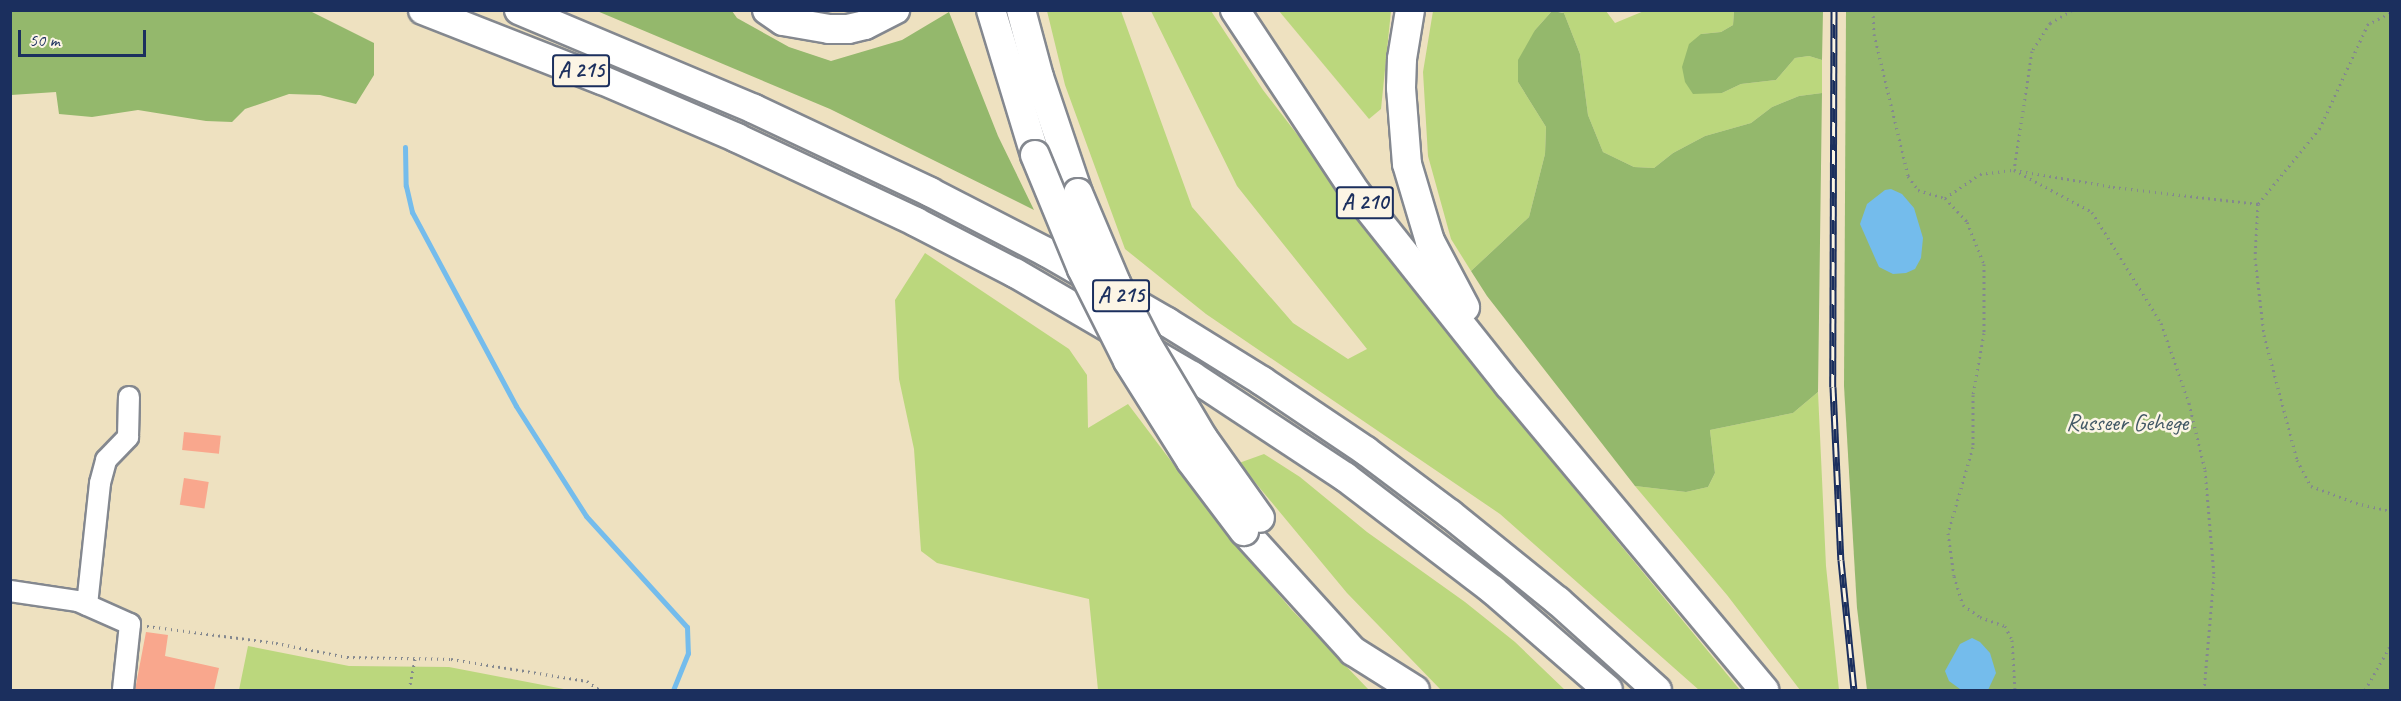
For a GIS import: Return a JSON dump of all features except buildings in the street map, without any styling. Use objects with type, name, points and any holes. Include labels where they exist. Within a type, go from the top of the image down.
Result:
[{"type":"highway","name":"A 215","points":[[423,10],[602,80],[737,138],[878,203],[1015,273],[1192,376],[1346,477],[1493,590],[1608,690]]},
{"type":"highway","name":"A 215","points":[[519,10],[754,108],[930,192],[1046,252],[1167,322],[1262,381],[1366,451],[1558,601],[1657,690]]},
{"type":"highway","points":[[767,10],[783,21],[829,29],[848,29],[865,25],[895,10]]},
{"type":"highway","points":[[991,10],[1035,154],[1082,269],[1128,361],[1191,461],[1252,525],[1353,651],[1416,690]]},
{"type":"highway","points":[[1021,10],[1039,77],[1078,194],[1116,283],[1147,344],[1252,525]]},
{"type":"highway","name":"A 210","points":[[1234,10],[1357,194],[1509,385],[1764,690]]},
{"type":"highway","points":[[1410,10],[1402,59],[1402,118],[1413,192],[1439,260],[1509,385]]},
{"type":"street","points":[[87,605],[100,483],[106,460],[128,437],[129,397]]},
{"type":"street","points":[[10,591],[78,601],[130,624],[123,690]]},
{"type":"path","points":[[1873,10],[1874,34],[1908,176],[1918,190],[1945,198],[1967,222],[1984,264],[1984,333],[1973,395],[1973,447],[1948,533],[1954,576],[1963,605],[1980,617],[2006,626],[2012,640],[2015,690]]},
{"type":"path","points":[[2014,170],[2032,51],[2050,23],[2072,10]]},
{"type":"path","points":[[2391,14],[2368,24],[2320,128],[2258,204],[2255,258],[2265,335],[2297,459],[2311,486],[2356,503],[2391,511]]},
{"type":"path","points":[[1945,198],[1980,174],[2014,170],[2113,187],[2258,204]]},
{"type":"path","points":[[2014,170],[2092,212],[2161,323],[2189,403],[2205,470],[2214,576],[2204,690]]},
{"type":"path","points":[[130,624],[276,643],[347,657],[451,659],[587,681],[600,690]]},
{"type":"path","points":[[2365,690],[2391,646]]},
{"type":"path","points":[[409,690],[415,658]]},
{"type":"green space","points":[[11,10],[310,11],[374,43],[374,75],[356,104],[320,95],[289,94],[245,109],[232,122],[206,121],[138,110],[92,117],[59,114],[56,92],[11,95]]},
{"type":"green space","points":[[597,11],[732,11],[737,18],[789,47],[831,61],[902,40],[949,12],[998,136],[1034,210],[830,109]]},
{"type":"green space","points":[[1047,11],[1121,11],[1192,207],[1293,323],[1348,359],[1367,349],[1237,186],[1151,11],[1211,11],[1263,90],[1501,400],[1740,690],[1699,690],[1500,514],[1206,314],[1125,249],[1065,85]]},
{"type":"green space","points":[[1279,11],[1391,11],[1381,109],[1369,119]]},
{"type":"green space","points":[[1433,11],[1552,11],[1535,30],[1518,82],[1546,127],[1545,154],[1529,217],[1471,271],[1451,239],[1428,156],[1423,72]]},
{"type":"green space","points":[[1552,11],[1564,13],[1580,54],[1588,115],[1603,152],[1634,167],[1654,168],[1673,153],[1705,136],[1751,123],[1772,107],[1799,96],[1822,93],[1818,392],[1793,413],[1710,430],[1715,473],[1708,487],[1686,492],[1635,486],[1487,296],[1471,271],[1529,217],[1545,154],[1546,127],[1518,82],[1518,60],[1535,30]]},
{"type":"green space","points":[[1558,11],[1606,11],[1615,23],[1644,11],[1734,11],[1733,25],[1721,32],[1701,34],[1722,93],[1741,84],[1776,80],[1795,58],[1809,56],[1822,60],[1822,93],[1799,96],[1772,107],[1751,123],[1705,136],[1673,153],[1654,168],[1634,167],[1603,152],[1588,115],[1580,54],[1564,13]]},
{"type":"green space","points":[[1734,11],[1823,11],[1822,60],[1809,56],[1795,58],[1776,80],[1741,84],[1722,93],[1693,94],[1685,82],[1682,67],[1689,44],[1701,34],[1721,32],[1733,25]]},
{"type":"green space","name":"Russeer Gehege","points":[[1846,11],[2390,11],[2390,690],[1867,690],[1857,608],[1844,386]]},
{"type":"green space","points":[[925,253],[1069,349],[1087,375],[1088,428],[1128,404],[1214,518],[1291,609],[1369,690],[1098,690],[1089,599],[937,563],[921,551],[914,449],[899,379],[895,300]]},
{"type":"green space","points":[[1818,392],[1826,566],[1839,690],[1800,690],[1727,595],[1635,486],[1686,492],[1708,487],[1715,473],[1710,430],[1793,413]]},
{"type":"green space","points":[[1264,454],[1300,477],[1367,532],[1465,602],[1515,642],[1565,690],[1441,690],[1347,593],[1239,463]]},
{"type":"green space","points":[[248,646],[349,666],[449,667],[569,690],[239,690]]},
{"type":"water","points":[[1891,189],[1902,194],[1914,208],[1923,238],[1921,258],[1915,269],[1906,273],[1893,274],[1879,267],[1860,224],[1867,204],[1885,190]]},
{"type":"water","points":[[1972,638],[1980,642],[1990,653],[1996,673],[1988,690],[1960,689],[1949,681],[1945,671],[1960,644]]},
{"type":"waterway","points":[[405,147],[406,186],[412,212],[516,406],[586,516],[687,627],[688,653],[673,690]]},
{"type":"railway","points":[[1834,10],[1833,387],[1841,560],[1854,690]]}]
